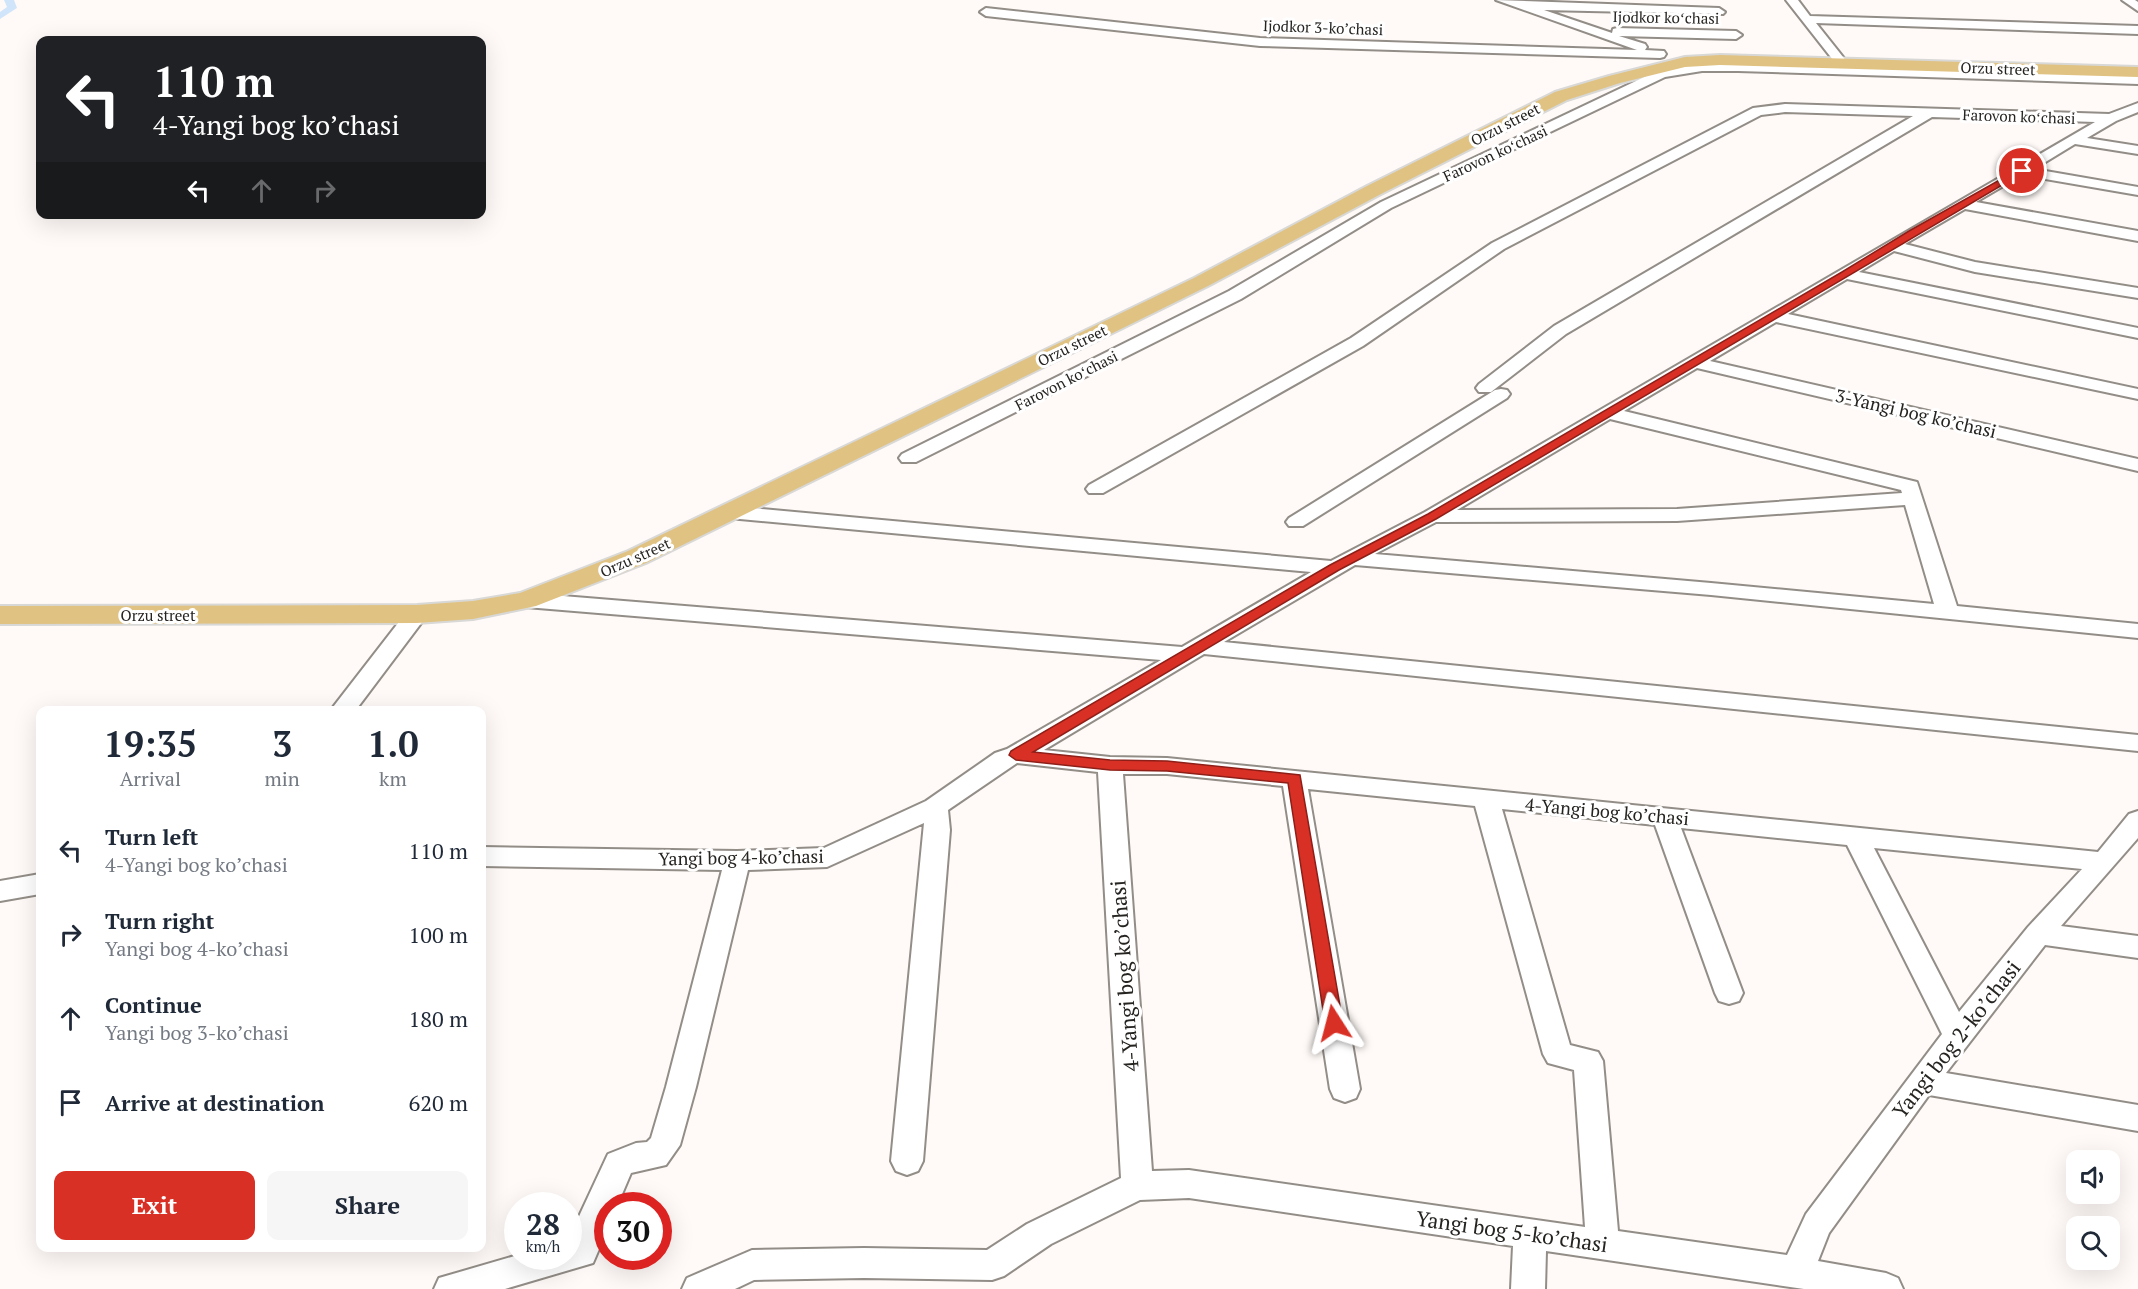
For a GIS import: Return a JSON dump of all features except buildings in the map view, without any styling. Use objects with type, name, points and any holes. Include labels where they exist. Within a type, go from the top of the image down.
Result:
[{"type":"main road","name":"Orzu street","points":[[0,615],[417,614],[473,610],[526,600],[612,568],[729,512],[1201,282],[1374,190],[1561,96],[1649,69],[1685,62],[1758,60],[2138,72]]},
{"type":"street","name":"Ijodkor koʻchasi","points":[[1502,0],[1685,62]]},
{"type":"street","name":"Ijodkor koʻchasi","points":[[1709,0],[1747,53],[1758,60]]},
{"type":"street","points":[[1792,0],[1842,62]]},
{"type":"street","points":[[2128,0],[2138,8]]},
{"type":"street","name":"Ijodkor koʻchasi","points":[[1521,6],[1719,12]]},
{"type":"street","name":"Ijodkor 3-koʼchasi","points":[[986,12],[1260,42],[1660,54]]},
{"type":"street","points":[[1807,19],[2138,30]]},
{"type":"street","name":"Ijodkor koʻchasi","points":[[1596,32],[1736,35]]},
{"type":"street","name":"Farovon koʻchasi","points":[[909,458],[1234,295],[1386,205],[1662,74],[1686,69],[1720,67],[2138,80]]},
{"type":"street","name":"Farovon koʻchasi","points":[[1096,489],[1357,342],[1498,246],[1758,111],[1785,108],[1928,113],[2129,113]]},
{"type":"street","points":[[1296,522],[1493,391],[1560,330],[1928,113]]},
{"type":"street","name":"Yangi bog 4-koʼchasi","points":[[486,856],[737,861],[826,857],[934,807],[1004,759],[1016,755],[1344,563],[1432,516],[2074,140],[2129,113]]},
{"type":"street","points":[[2074,140],[2138,150]]},
{"type":"street","points":[[2022,171],[2138,191]]},
{"type":"street","points":[[1963,204],[2138,236]]},
{"type":"street","points":[[1893,246],[1976,267],[2138,293]]},
{"type":"street","points":[[1845,274],[2138,333]]},
{"type":"street","points":[[1773,316],[2138,394]]},
{"type":"street","name":"3-Yangi bog koʼchasi","points":[[1693,362],[2138,465]]},
{"type":"street","points":[[1607,413],[1910,486],[1947,611]]},
{"type":"street","points":[[1432,516],[1641,517],[1788,509],[1913,498]]},
{"type":"street","points":[[729,512],[1947,611],[2138,631]]},
{"type":"street","points":[[526,600],[1194,651],[2138,743]]},
{"type":"street","points":[[346,706],[417,614]]},
{"type":"street","name":"4-Yangi bog koʼchasi","points":[[1016,755],[1110,765],[1167,766],[2104,862]]},
{"type":"street","name":"4-Yangi bog koʼchasi","points":[[1110,765],[1137,1186]]},
{"type":"street","points":[[1294,779],[1345,1089]]},
{"type":"street","points":[[1486,799],[1558,1054],[1588,1060],[1603,1244]]},
{"type":"street","points":[[907,1161],[937,830],[934,807]]},
{"type":"street","points":[[1664,816],[1729,993]]},
{"type":"street","name":"Yangi bog 2-koʼchasi","points":[[1796,1272],[1816,1224],[1922,1081],[2038,934],[2104,862],[2138,820]]},
{"type":"street","points":[[1855,836],[1957,1036]]},
{"type":"street","points":[[582,1250],[619,1164],[636,1157],[655,1155],[664,1145],[681,1087],[737,861]]},
{"type":"street","points":[[0,891],[36,885]]},
{"type":"street","points":[[2038,934],[2138,947]]},
{"type":"street","points":[[1922,1081],[2138,1118]]},
{"type":"street","name":"Yangi bog 5-koʼchasi","points":[[1137,1186],[1189,1184],[1796,1272],[1886,1289]]},
{"type":"street","points":[[699,1289],[752,1265],[864,1263],[992,1265],[1039,1234],[1137,1186]]},
{"type":"street","points":[[1528,1289],[1530,1234]]},
{"type":"street","points":[[451,1289],[518,1270]]},
{"type":"waterway","points":[[0,16],[12,8],[9,0]]},
{"type":"route","points":[[1334,1023],[1294,779],[1167,766],[1110,765],[1016,755],[1334,568],[1432,516],[1912,233],[2022,171]]}]
